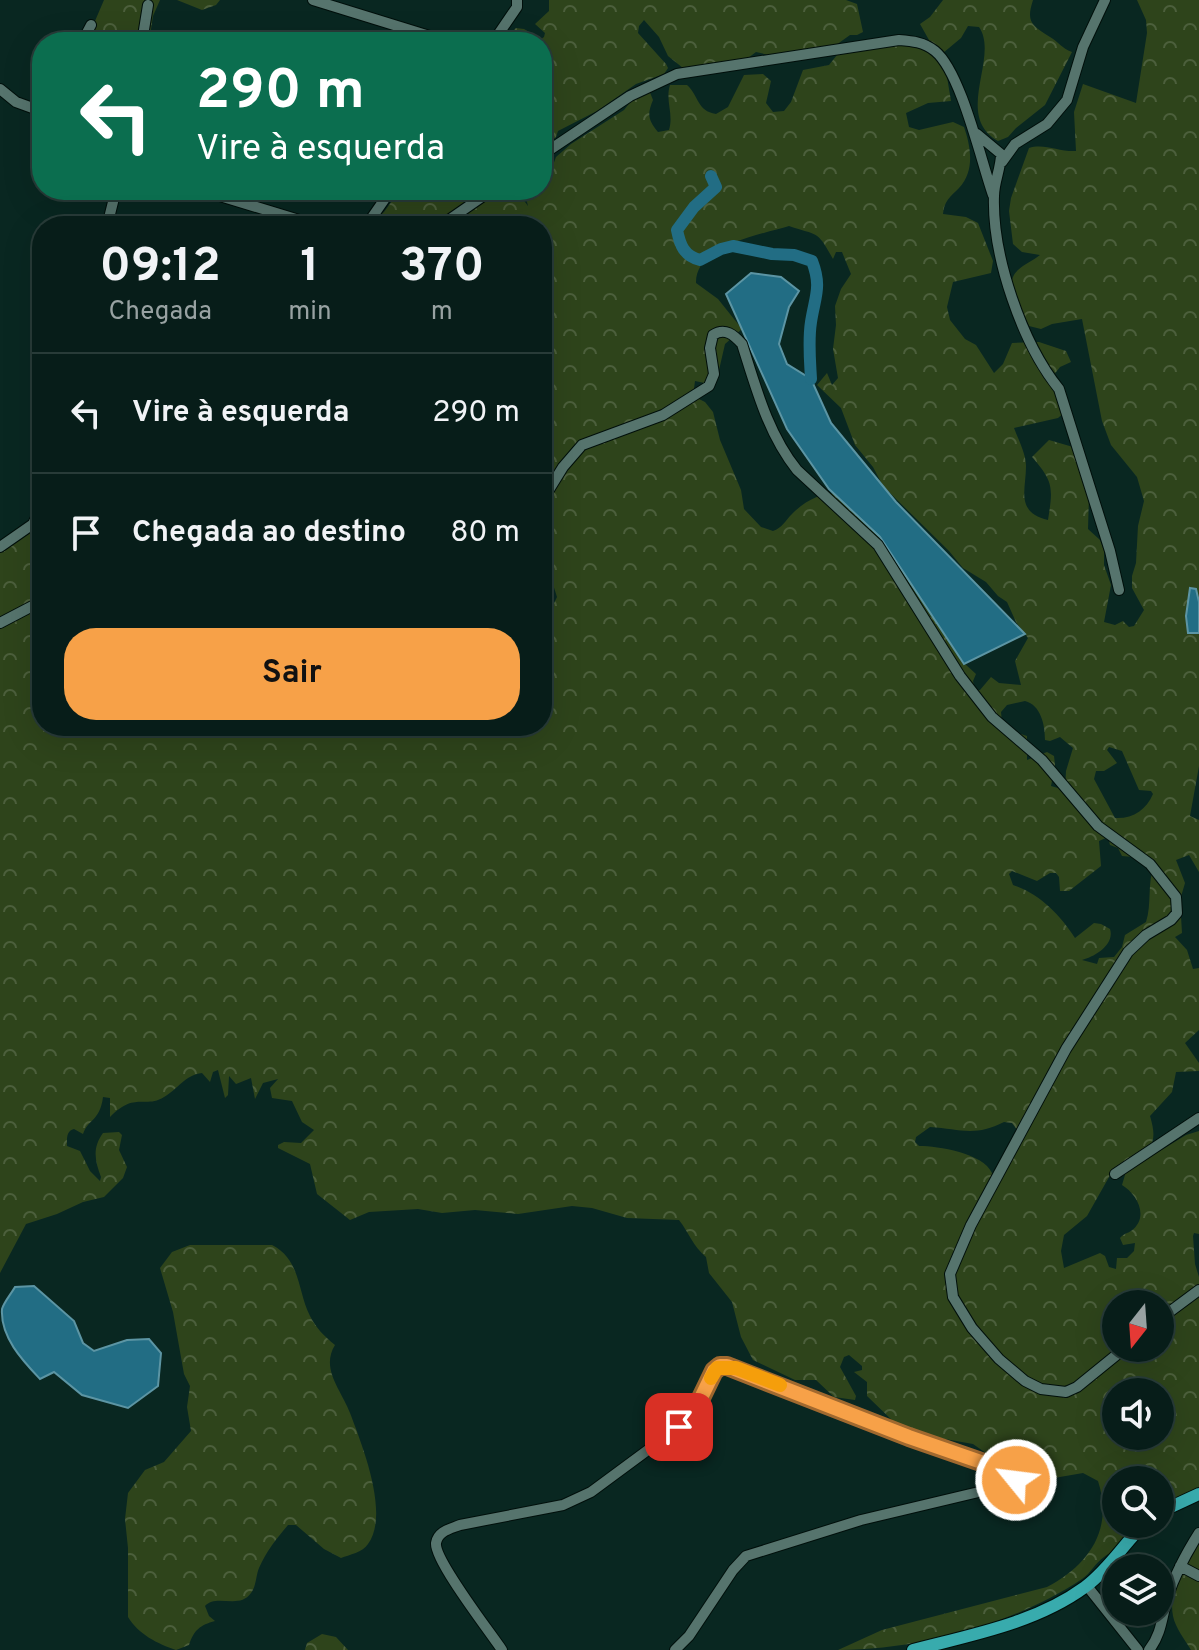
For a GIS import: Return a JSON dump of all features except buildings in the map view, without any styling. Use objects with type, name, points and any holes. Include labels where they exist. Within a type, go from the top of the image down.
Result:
[{"type":"main road","points":[[1174,1506],[1199,1494]]},
{"type":"main road","points":[[913,1650],[986,1631],[1064,1600],[1087,1586],[1131,1538]]},
{"type":"street","points":[[313,0],[417,32]]},
{"type":"street","points":[[500,32],[517,7],[517,0]]},
{"type":"street","points":[[983,166],[1000,164],[1015,144],[1047,124],[1067,100],[1083,47],[1105,0]]},
{"type":"street","points":[[144,32],[148,5]]},
{"type":"street","points":[[87,32],[91,25]]},
{"type":"street","points":[[552,148],[630,96],[677,74],[899,40],[923,44],[941,58],[977,134],[993,195],[1003,264],[1024,333],[1046,373],[1059,389],[1110,551],[1119,590]]},
{"type":"street","points":[[0,89],[16,102],[32,108]]},
{"type":"street","points":[[977,134],[1001,154],[993,195]]},
{"type":"street","points":[[979,151],[1015,144]]},
{"type":"street","points":[[233,200],[286,216]]},
{"type":"street","points":[[454,216],[478,200]]},
{"type":"street","points":[[552,485],[582,445],[663,415],[709,386],[714,374],[710,348],[713,335],[722,331],[735,336],[742,344],[772,430],[786,457],[878,545],[978,700],[992,717],[1042,760],[1098,826],[1150,864],[1168,883],[1176,897],[1177,913],[1128,952],[1066,1049],[971,1225],[950,1274],[953,1297],[972,1328],[999,1359],[1025,1381],[1041,1389],[1066,1392],[1108,1362]]},
{"type":"street","points":[[0,547],[32,525]]},
{"type":"street","points":[[0,623],[32,606]]},
{"type":"street","points":[[1115,1174],[1199,1118]]},
{"type":"street","points":[[1174,1309],[1199,1290]]},
{"type":"street","points":[[502,1650],[445,1568],[436,1546],[439,1536],[460,1525],[579,1500],[679,1427],[720,1366],[736,1368],[1015,1476],[1015,1482],[1004,1486],[861,1520],[746,1556],[733,1570],[701,1620],[675,1650]]},
{"type":"street","points":[[1149,1650],[1158,1636],[1168,1596],[1180,1566],[1199,1533]]},
{"type":"street","points":[[1180,1566],[1199,1576]]},
{"type":"street","points":[[1087,1586],[1138,1650]]},
{"type":"green space","points":[[104,0],[160,0],[151,32],[90,32]]},
{"type":"green space","points":[[177,0],[220,0],[216,5],[202,10]]},
{"type":"green space","points":[[549,0],[846,0],[857,4],[863,32],[850,35],[829,50],[769,55],[756,52],[748,58],[683,68],[668,56],[659,37],[644,20],[638,33],[666,64],[668,68],[664,74],[636,84],[597,111],[558,131],[552,140],[552,32],[544,32],[535,24],[549,11]]},
{"type":"green space","points":[[943,0],[1033,0],[1030,18],[1034,26],[1072,52],[1045,105],[1008,137],[998,141],[985,130],[979,117],[984,39],[979,27],[968,26],[961,38],[943,53],[951,101],[928,103],[906,113],[909,127],[919,130],[953,122],[964,127],[968,143],[968,174],[946,202],[943,214],[966,217],[978,223],[993,261],[991,273],[953,282],[947,307],[950,320],[965,339],[976,345],[994,373],[1003,364],[1012,343],[1039,342],[1066,351],[1071,362],[1060,367],[1053,376],[1067,410],[1058,418],[1014,428],[1026,461],[1025,499],[1031,512],[1048,520],[1050,486],[1032,457],[1049,440],[1073,447],[1089,495],[1088,529],[1100,540],[1111,585],[1104,622],[1115,625],[1123,621],[1129,627],[1134,626],[1144,610],[1132,588],[1132,576],[1144,501],[1137,477],[1111,445],[1102,421],[1082,319],[1041,329],[1029,326],[1015,298],[1013,276],[1040,255],[1022,252],[1013,244],[1009,211],[1029,148],[1040,146],[1076,151],[1074,112],[1083,84],[1136,103],[1147,33],[1146,20],[1137,0],[1199,0],[1199,766],[1190,816],[1199,820],[1199,872],[1189,855],[1176,860],[1185,883],[1180,900],[1182,933],[1175,937],[1187,950],[1193,969],[1199,968],[1199,1030],[1185,1043],[1199,1063],[1199,1071],[1176,1072],[1172,1092],[1150,1116],[1152,1141],[1140,1163],[1186,1135],[1199,1131],[1199,1234],[1194,1233],[1193,1236],[1199,1277],[1199,1493],[1174,1507],[1174,1466],[1102,1466],[1102,1498],[1098,1481],[1083,1473],[1054,1478],[1031,1474],[1003,1465],[973,1444],[934,1437],[896,1424],[867,1396],[867,1382],[854,1372],[862,1370],[862,1366],[849,1355],[844,1357],[840,1367],[856,1396],[855,1400],[834,1397],[816,1380],[795,1380],[753,1360],[741,1337],[732,1302],[709,1273],[706,1257],[679,1220],[627,1218],[572,1206],[518,1214],[475,1210],[442,1213],[418,1209],[369,1212],[350,1220],[317,1194],[310,1164],[278,1148],[284,1142],[301,1143],[314,1130],[302,1122],[292,1101],[272,1098],[270,1088],[278,1079],[263,1083],[255,1099],[251,1078],[236,1084],[229,1076],[228,1095],[225,1098],[218,1070],[213,1072],[210,1082],[202,1073],[196,1074],[164,1097],[151,1102],[133,1102],[110,1117],[110,1098],[103,1097],[97,1115],[83,1134],[74,1129],[70,1132],[67,1146],[80,1151],[90,1171],[100,1181],[97,1144],[103,1133],[119,1132],[122,1135],[119,1150],[127,1167],[123,1178],[104,1197],[26,1224],[0,1273],[0,550],[32,518],[32,736],[552,736],[552,607],[557,597],[552,581],[552,216],[379,216],[393,200],[524,200],[528,206],[526,200],[552,200],[552,168],[556,157],[624,110],[636,95],[649,90],[653,100],[650,117],[658,132],[669,130],[670,85],[687,85],[705,110],[716,114],[728,107],[744,75],[763,74],[771,81],[766,103],[773,112],[784,111],[791,102],[803,70],[829,65],[837,55],[929,40],[920,24]],"holes":[[[789,226],[812,233],[824,243],[833,259],[836,252],[842,252],[851,274],[835,306],[833,349],[838,378],[832,385],[827,373],[817,385],[841,408],[855,445],[873,467],[883,486],[963,568],[986,582],[1007,602],[1028,638],[1015,661],[1021,685],[999,683],[991,677],[980,690],[975,691],[973,681],[976,674],[965,664],[970,652],[850,494],[833,493],[811,499],[773,531],[761,527],[744,509],[741,490],[720,440],[713,412],[705,402],[693,396],[695,381],[716,383],[725,344],[742,329],[718,299],[696,283],[699,270],[706,259],[717,251],[762,233]],[[1025,701],[1035,707],[1041,716],[1045,740],[1060,737],[1073,748],[1066,771],[1065,790],[1051,786],[1054,756],[1047,752],[1027,760],[1027,736],[1011,731],[1002,723],[1001,712],[1007,705]],[[1109,747],[1122,751],[1139,790],[1153,794],[1147,805],[1128,817],[1115,818],[1094,779],[1096,771],[1104,771],[1117,763],[1107,750]],[[1108,837],[1110,845],[1118,848],[1122,856],[1145,858],[1154,865],[1146,922],[1125,935],[1122,947],[1114,957],[1099,958],[1097,964],[1082,960],[1107,945],[1110,929],[1094,923],[1075,938],[1048,906],[1013,885],[1009,874],[1012,871],[1037,881],[1056,873],[1060,891],[1069,891],[1101,866],[1099,841]],[[1004,1122],[1012,1123],[1018,1131],[995,1187],[992,1173],[979,1160],[948,1149],[919,1146],[915,1142],[916,1137],[930,1127],[967,1131],[994,1127]],[[1113,1170],[1120,1170],[1125,1175],[1122,1185],[1139,1206],[1137,1225],[1120,1238],[1123,1245],[1135,1243],[1134,1251],[1127,1258],[1117,1258],[1116,1269],[1109,1267],[1105,1256],[1100,1253],[1064,1268],[1061,1251],[1064,1235],[1087,1216]]]},
{"type":"green space","points":[[516,28],[529,32],[512,32]]},
{"type":"green space","points":[[190,1245],[272,1245],[288,1259],[310,1316],[335,1345],[331,1354],[331,1371],[367,1461],[376,1515],[374,1531],[366,1547],[341,1558],[324,1549],[296,1525],[288,1525],[265,1556],[251,1593],[240,1600],[210,1602],[205,1606],[215,1621],[198,1629],[189,1645],[176,1650],[149,1638],[128,1617],[125,1519],[128,1493],[145,1470],[164,1462],[191,1431],[187,1407],[190,1386],[184,1374],[173,1312],[160,1268],[172,1252]]},
{"type":"green space","points":[[1102,1520],[1102,1538],[1134,1538],[1121,1550],[1102,1554],[1102,1559],[1082,1579],[1027,1609],[933,1639],[869,1649],[838,1650],[882,1630],[1047,1587],[1075,1568],[1094,1544]]},
{"type":"green space","points":[[1199,1544],[1199,1650],[1191,1650],[1174,1619],[1174,1594],[1188,1560]]},
{"type":"green space","points":[[322,1634],[336,1637],[348,1650],[305,1650],[307,1643]]},
{"type":"water","points":[[751,273],[781,277],[799,291],[789,307],[779,344],[787,364],[811,379],[831,423],[896,502],[1025,634],[964,664],[880,537],[829,489],[787,429],[726,294]]},
{"type":"water","points":[[1190,588],[1196,589],[1199,602],[1199,633],[1188,633],[1186,616]]},
{"type":"water","points":[[34,1286],[74,1321],[83,1343],[94,1351],[127,1340],[149,1339],[161,1353],[158,1386],[128,1408],[82,1395],[54,1372],[40,1379],[14,1348],[2,1319],[3,1306],[15,1287]]},
{"type":"waterway","points":[[711,176],[716,187],[694,207],[677,230],[681,245],[686,253],[700,260],[733,246],[794,255],[812,261],[817,285],[810,336],[811,379]]},
{"type":"slow traffic","points":[[711,1378],[717,1368],[727,1366],[780,1385]]},
{"type":"route","points":[[679,1427],[700,1400],[714,1371],[720,1366],[727,1366],[909,1437],[985,1462],[1007,1471],[1016,1480]]}]
